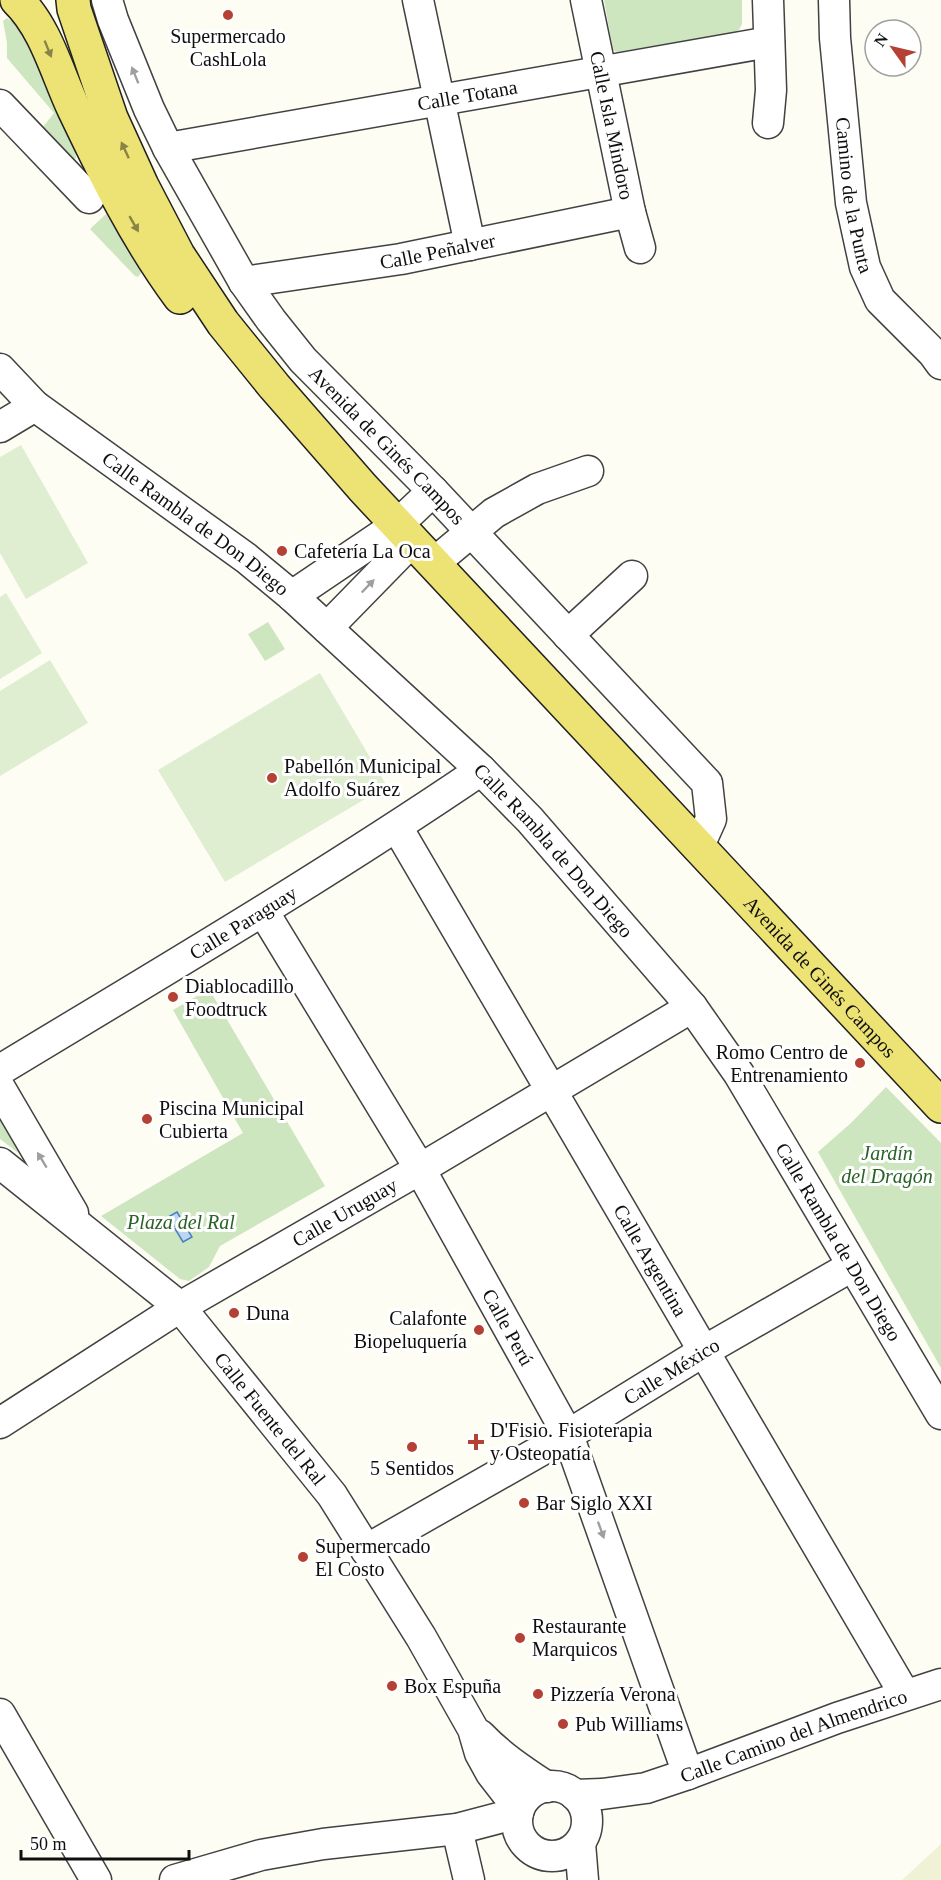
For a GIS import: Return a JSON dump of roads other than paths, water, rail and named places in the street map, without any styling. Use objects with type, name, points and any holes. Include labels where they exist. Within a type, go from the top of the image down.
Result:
[{"type":"main road","name":"Avenida de Ginés Campos","points":[[17,0],[39,28],[110,184],[162,271],[202,327],[233,365],[317,447],[363,488]]},
{"type":"main road","name":"Avenida de Ginés Campos","points":[[73,0],[74,9],[111,118],[142,186],[178,255],[223,324],[273,386],[363,488],[941,1106]]},
{"type":"street","name":"Avenida de Ginés Campos","points":[[107,0],[149,109],[168,148],[244,282],[303,360],[433,491],[707,783],[711,819],[698,848]]},
{"type":"street","points":[[418,0],[470,245]]},
{"type":"street","name":"Calle Isla Mindoro","points":[[586,0],[630,212],[640,248]]},
{"type":"street","points":[[768,0],[771,90],[768,123]]},
{"type":"street","name":"Camino de la Punta","points":[[834,0],[835,38],[851,203],[865,267],[880,300],[941,364]]},
{"type":"street","name":"Calle Totana","points":[[168,148],[769,42]]},
{"type":"street","points":[[0,105],[89,198]]},
{"type":"street","name":"Calle Peñalver","points":[[244,282],[401,259],[630,212]]},
{"type":"street","name":"Calle Rambla de Don Diego","points":[[0,369],[35,406],[246,558],[292,596],[481,770],[530,820],[692,1007],[739,1074],[941,1414]]},
{"type":"street","name":"Calle Rambla de Don Diego","points":[[0,392],[35,406]]},
{"type":"street","points":[[0,427],[35,406]]},
{"type":"street","points":[[292,596],[414,543],[471,531],[494,513],[537,489],[588,471]]},
{"type":"street","points":[[327,628],[414,543],[433,491]]},
{"type":"street","points":[[568,635],[632,576]]},
{"type":"street","name":"Calle Paraguay","points":[[0,1070],[263,911],[397,827],[481,770]]},
{"type":"street","name":"Calle Argentina","points":[[397,827],[905,1695]]},
{"type":"street","name":"Calle Perú","points":[[263,911],[420,1169],[568,1435],[688,1774]]},
{"type":"street","name":"Calle Uruguay","points":[[3,1415],[180,1307],[552,1092],[692,1007]]},
{"type":"street","points":[[0,1088],[82,1228]]},
{"type":"street","name":"Calle Fuente del Ral","points":[[0,1163],[180,1307],[332,1495],[421,1637],[473,1729],[480,1753],[491,1773],[519,1811]]},
{"type":"street","name":"Calle México","points":[[366,1550],[568,1435],[704,1351],[852,1266]]},
{"type":"street","name":"Calle Camino del Almendrico","points":[[561,1791],[602,1794],[646,1788],[837,1718],[941,1684]]},
{"type":"street","points":[[0,1714],[96,1880]]},
{"type":"street","name":"Calle Fuente del Ral","points":[[473,1729],[494,1750],[522,1771],[561,1791]]},
{"type":"street","points":[[462,1828],[478,1814],[487,1798],[492,1783],[491,1773]]},
{"type":"street","name":"Calle Camino del Almendrico","points":[[582,1840],[612,1812],[646,1788]]},
{"type":"street","points":[[557,1880],[521,1838],[517,1828],[519,1811],[529,1795],[536,1790],[561,1791],[585,1809],[587,1819],[582,1840],[583,1880]]},
{"type":"street","points":[[175,1880],[263,1867],[323,1844],[462,1828],[519,1811]]},
{"type":"street","points":[[462,1828],[552,1857],[572,1851],[582,1840]]},
{"type":"street","points":[[462,1828],[469,1880]]},
{"type":"water","points":[[177,1212],[192,1237],[183,1242],[168,1217]]},
{"type":"place","name":"Supermercado CashLola","points":[[228,15]]},
{"type":"place","name":"Cafetería La Oca","points":[[282,551]]},
{"type":"place","name":"Pabellón Municipal Adolfo Suárez","points":[[272,778]]},
{"type":"place","name":"Diablocadillo Foodtruck","points":[[173,997]]},
{"type":"place","name":"Romo Centro de Entrenamiento","points":[[860,1063]]},
{"type":"place","name":"Piscina Municipal Cubierta","points":[[147,1119]]},
{"type":"place","name":"Duna","points":[[234,1313]]},
{"type":"place","name":"Calafonte Biopeluquería","points":[[479,1330]]},
{"type":"place","name":"D'Fisio. Fisioterapia y Osteopatía","points":[[476,1442]]},
{"type":"place","name":"5 Sentidos","points":[[412,1447]]},
{"type":"place","name":"Bar Siglo XXI","points":[[524,1503]]},
{"type":"place","name":"Supermercado El Costo","points":[[303,1557]]},
{"type":"place","name":"Restaurante Marquicos","points":[[520,1638]]},
{"type":"place","name":"Box Espuña","points":[[392,1686]]},
{"type":"place","name":"Pizzería Verona","points":[[538,1694]]},
{"type":"place","name":"Pub Williams","points":[[563,1724]]},
{"type":"park label","name":"Jardín del Dragón","points":[[887,1164]]},
{"type":"park label","name":"Plaza del Ral","points":[[181,1222]]}]
